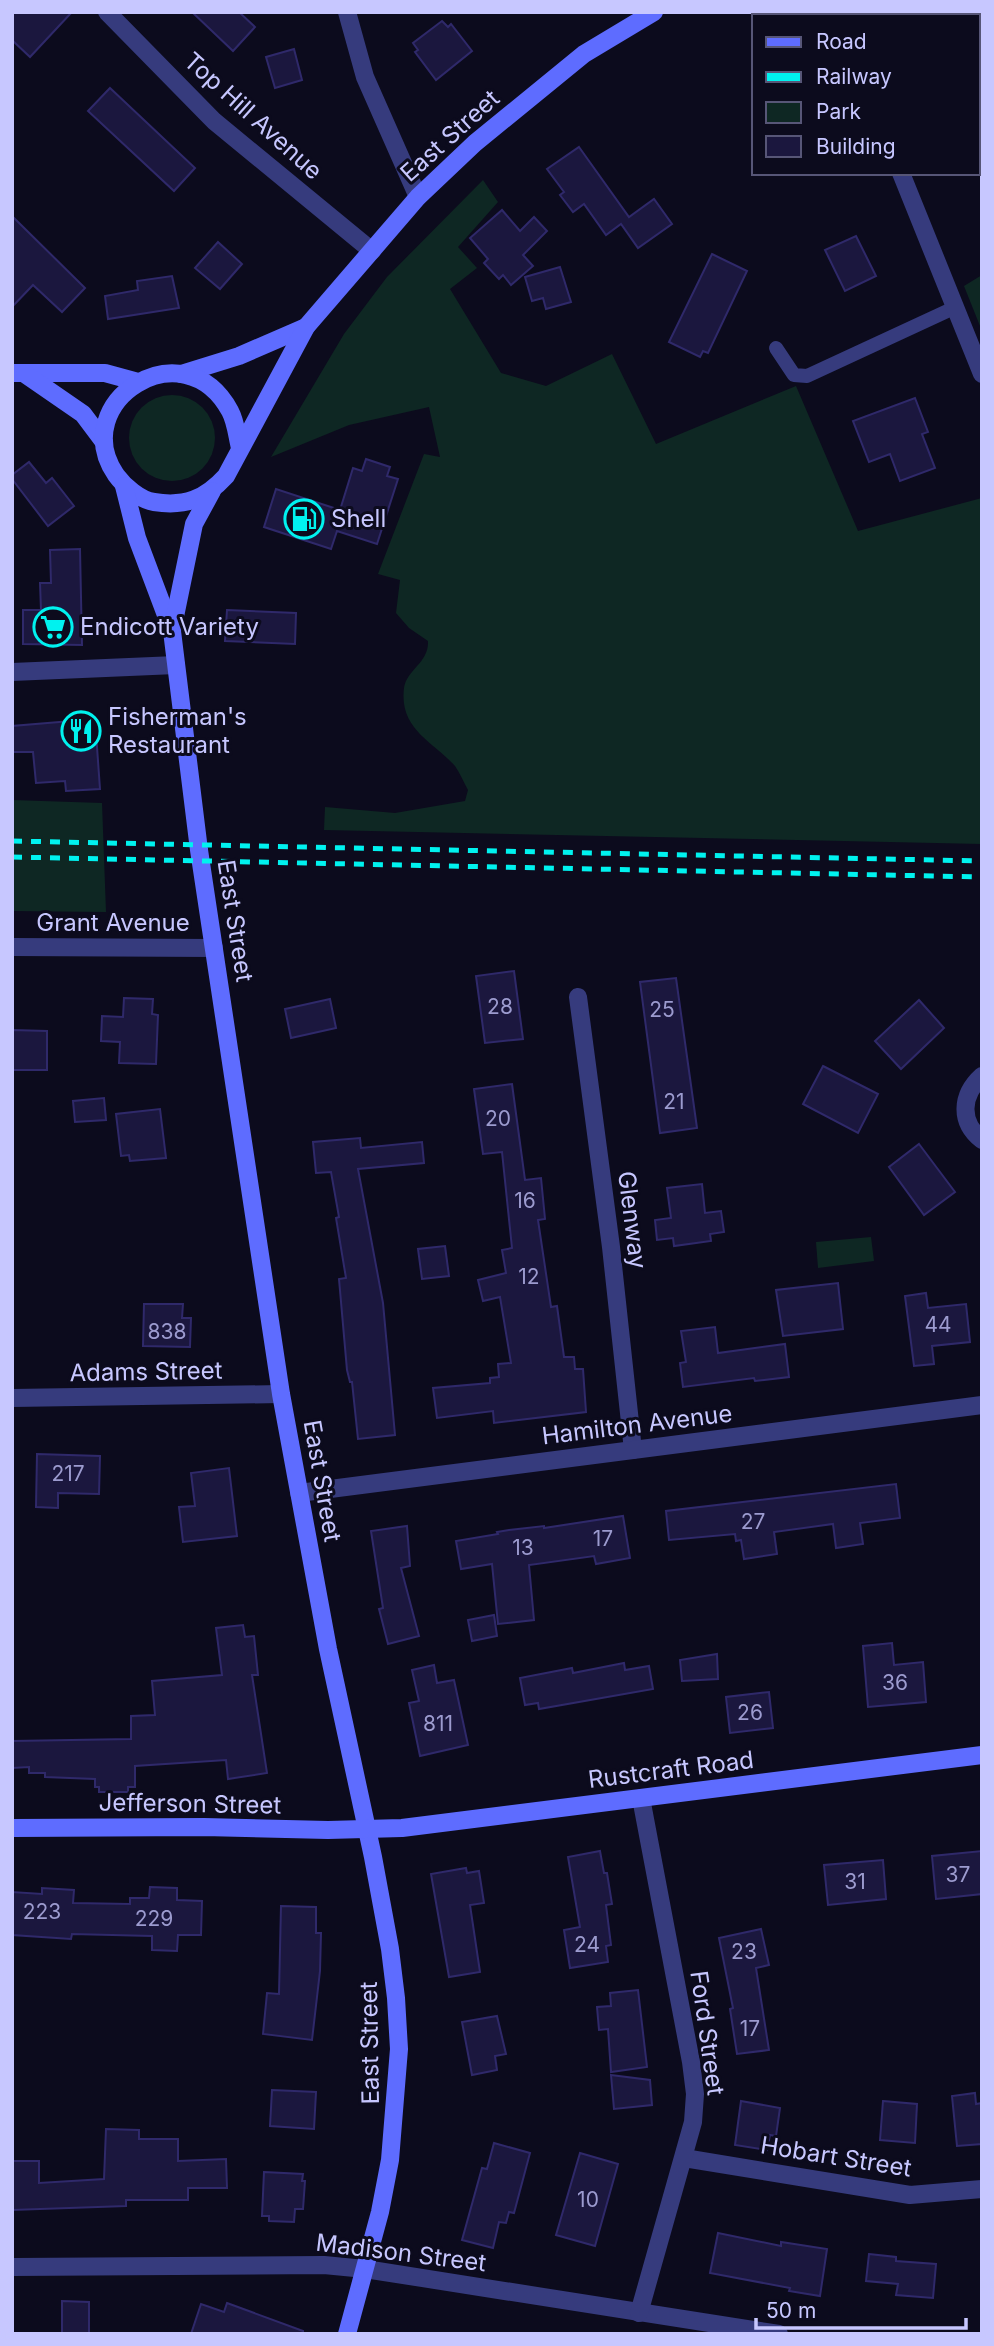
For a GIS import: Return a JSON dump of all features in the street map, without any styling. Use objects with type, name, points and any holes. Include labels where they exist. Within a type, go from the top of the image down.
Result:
[{"type":"main road","name":"East Street","points":[[240,447],[306,327],[418,197],[475,143],[584,54],[654,12]]},
{"type":"main road","name":"East Street","points":[[181,374],[239,356],[306,327]]},
{"type":"main road","points":[[18,374],[105,373],[138,382]]},
{"type":"main road","points":[[18,374],[83,414],[104,442],[110,466],[124,485],[151,502],[183,504],[212,491],[226,476],[240,447],[232,414],[219,395],[202,381],[181,374],[159,374],[138,382],[120,397],[108,418],[104,442]]},
{"type":"main road","name":"East Street","points":[[124,485],[137,538],[172,631],[199,850],[281,1394],[328,1648],[390,1949],[396,1998],[399,2049],[390,2160],[347,2334]]},
{"type":"main road","name":"East Street","points":[[172,631],[194,524],[212,491]]},
{"type":"main road","name":"Rustcraft Road","points":[[367,1829],[402,1828],[982,1755]]},
{"type":"main road","name":"Jefferson Street","points":[[12,1828],[367,1829]]},
{"type":"street","name":"Top Hill Avenue","points":[[107,12],[214,121],[372,251]]},
{"type":"street","points":[[347,12],[366,77],[418,197]]},
{"type":"street","points":[[902,175],[982,374]]},
{"type":"street","points":[[12,672],[176,665]]},
{"type":"street","name":"Grant Avenue","points":[[12,947],[214,948]]},
{"type":"street","name":"Glenway","points":[[578,997],[611,1247],[633,1450]]},
{"type":"street","points":[[982,1076],[967,1094],[965,1107],[970,1129],[982,1140]]},
{"type":"street","name":"Adams Street","points":[[12,1398],[281,1394]]},
{"type":"street","name":"Hamilton Avenue","points":[[299,1493],[982,1405]]},
{"type":"street","name":"Ford Street","points":[[639,2313],[684,2158],[693,2122],[695,2094],[641,1798]]},
{"type":"street","name":"Hobart Street","points":[[684,2158],[910,2195],[982,2189]]},
{"type":"street","name":"Madison Street","points":[[12,2267],[289,2264],[365,2269],[779,2334]]},
{"type":"lane","points":[[776,348],[794,375],[807,376],[956,307]]},
{"type":"green space","points":[[483,180],[498,202],[458,247],[477,268],[450,289],[501,373],[546,386],[612,354],[656,444],[796,386],[858,531],[982,498],[982,844],[324,830],[325,807],[395,813],[465,801],[468,790],[455,766],[419,733],[407,714],[404,702],[406,681],[422,661],[428,641],[409,628],[396,613],[400,580],[378,574],[424,454],[440,457],[429,407],[349,425],[271,457],[344,334],[387,277]]},
{"type":"green space","points":[[982,275],[982,331],[964,286]]},
{"type":"green space","points":[[172,395],[196,402],[208,414],[215,438],[208,462],[196,474],[172,481],[148,474],[136,462],[129,438],[136,414],[148,402]]},
{"type":"green space","points":[[12,800],[102,803],[106,912],[12,911]]},
{"type":"green space","points":[[871,1237],[874,1261],[818,1268],[816,1242]]},
{"type":"building","points":[[12,12],[72,12],[30,57],[12,40]]},
{"type":"building","points":[[192,12],[239,12],[255,27],[233,51]]},
{"type":"building","points":[[442,21],[448,27],[451,24],[472,51],[436,80],[415,52],[418,50],[413,43]]},
{"type":"building","points":[[294,49],[302,80],[275,88],[266,57]]},
{"type":"building","points":[[110,88],[195,168],[174,191],[88,111]]},
{"type":"building","points":[[579,147],[629,217],[654,199],[672,224],[638,248],[621,224],[606,235],[584,204],[573,212],[560,195],[564,192],[547,169]]},
{"type":"building","points":[[502,210],[520,231],[534,217],[547,231],[523,255],[533,266],[511,285],[503,275],[499,279],[484,263],[488,259],[470,238]]},
{"type":"building","points":[[12,216],[85,288],[62,312],[33,285],[12,307]]},
{"type":"building","points":[[856,236],[876,276],[845,291],[825,250]]},
{"type":"building","points":[[218,242],[242,264],[220,289],[195,268]]},
{"type":"building","points":[[712,254],[747,271],[708,353],[703,351],[700,357],[669,342]]},
{"type":"building","points":[[560,267],[571,302],[546,309],[543,298],[532,301],[525,277]]},
{"type":"building","points":[[172,276],[179,308],[108,319],[105,296],[138,290],[137,281]]},
{"type":"building","points":[[915,398],[928,432],[922,434],[935,468],[900,481],[890,454],[869,462],[853,421]]},
{"type":"building","points":[[366,459],[390,467],[387,476],[398,479],[377,544],[337,531],[331,549],[264,527],[276,489],[340,510],[353,468],[362,471]]},
{"type":"building","points":[[29,462],[46,483],[52,478],[74,506],[48,526],[12,479],[12,475]]},
{"type":"building","points":[[80,549],[82,645],[23,644],[23,610],[41,610],[40,583],[51,583],[50,550]]},
{"type":"building","points":[[227,610],[296,613],[295,644],[225,641]]},
{"type":"building","points":[[95,719],[100,789],[66,791],[65,781],[36,783],[33,752],[12,752],[12,726]]},
{"type":"building","points":[[514,971],[523,1039],[485,1043],[476,976]]},
{"type":"building","points":[[676,978],[697,1128],[660,1133],[640,982]]},
{"type":"building","points":[[124,998],[153,999],[152,1014],[158,1015],[156,1064],[119,1063],[120,1042],[101,1041],[102,1016],[123,1017]]},
{"type":"building","points":[[330,999],[336,1028],[291,1038],[285,1009]]},
{"type":"building","points":[[919,1000],[944,1028],[901,1069],[875,1041]]},
{"type":"building","points":[[12,1030],[47,1031],[47,1070],[12,1070]]},
{"type":"building","points":[[823,1066],[878,1094],[858,1133],[803,1104]]},
{"type":"building","points":[[512,1084],[525,1180],[541,1178],[545,1219],[538,1220],[551,1307],[557,1306],[564,1357],[574,1357],[575,1369],[583,1369],[586,1412],[494,1423],[493,1411],[437,1418],[433,1388],[490,1383],[490,1378],[499,1377],[498,1364],[511,1363],[500,1297],[483,1301],[478,1280],[506,1273],[502,1250],[512,1248],[502,1152],[483,1154],[474,1089]]},
{"type":"building","points":[[104,1098],[106,1120],[75,1122],[73,1101]]},
{"type":"building","points":[[160,1109],[166,1158],[130,1161],[129,1155],[121,1156],[116,1114]]},
{"type":"building","points":[[360,1138],[361,1148],[422,1142],[424,1163],[358,1169],[383,1303],[395,1435],[358,1439],[352,1382],[347,1370],[339,1279],[346,1278],[336,1218],[339,1217],[331,1172],[316,1173],[313,1142]]},
{"type":"building","points":[[919,1144],[955,1192],[924,1215],[889,1167]]},
{"type":"building","points":[[702,1184],[705,1213],[721,1211],[724,1232],[710,1234],[711,1241],[674,1246],[673,1238],[657,1240],[655,1220],[671,1218],[667,1188]]},
{"type":"building","points":[[445,1246],[449,1276],[422,1279],[418,1249]]},
{"type":"building","points":[[838,1283],[843,1329],[783,1336],[776,1290]]},
{"type":"building","points":[[926,1293],[928,1308],[966,1304],[970,1342],[932,1346],[934,1364],[914,1366],[905,1296]]},
{"type":"building","points":[[144,1304],[183,1304],[182,1318],[191,1318],[190,1347],[143,1346]]},
{"type":"building","points":[[715,1327],[718,1353],[785,1344],[789,1377],[755,1381],[754,1378],[683,1387],[680,1363],[686,1362],[681,1331]]},
{"type":"building","points":[[37,1454],[100,1456],[99,1494],[58,1493],[58,1508],[36,1507]]},
{"type":"building","points":[[229,1468],[237,1536],[183,1542],[179,1507],[195,1506],[191,1473]]},
{"type":"building","points":[[896,1484],[900,1518],[860,1523],[863,1544],[836,1548],[833,1524],[774,1532],[777,1554],[744,1559],[741,1540],[736,1541],[735,1534],[669,1540],[666,1511]]},
{"type":"building","points":[[623,1516],[630,1558],[596,1564],[594,1556],[529,1565],[534,1620],[498,1624],[492,1564],[461,1569],[456,1541],[509,1530],[544,1528]]},
{"type":"building","points":[[407,1526],[410,1566],[401,1568],[419,1636],[388,1644],[379,1609],[383,1608],[371,1531]]},
{"type":"building","points":[[494,1615],[497,1636],[472,1641],[468,1620]]},
{"type":"building","points":[[243,1625],[245,1637],[254,1636],[258,1675],[252,1675],[267,1773],[228,1779],[226,1760],[135,1766],[135,1787],[128,1787],[128,1792],[99,1792],[99,1787],[95,1787],[95,1779],[45,1777],[45,1773],[29,1773],[29,1767],[12,1768],[12,1741],[131,1739],[131,1716],[155,1715],[152,1681],[222,1675],[216,1628]]},
{"type":"building","points":[[892,1643],[894,1665],[923,1662],[926,1702],[868,1707],[863,1646]]},
{"type":"building","points":[[717,1654],[718,1679],[682,1681],[680,1660]]},
{"type":"building","points":[[624,1663],[625,1670],[649,1666],[653,1689],[539,1709],[538,1703],[525,1705],[520,1678],[572,1668],[573,1673]]},
{"type":"building","points":[[434,1665],[437,1683],[454,1680],[468,1745],[420,1756],[409,1703],[419,1701],[412,1670]]},
{"type":"building","points":[[769,1692],[773,1728],[730,1733],[726,1697]]},
{"type":"building","points":[[600,1851],[612,1904],[606,1905],[611,1945],[606,1946],[608,1962],[570,1968],[564,1930],[580,1927],[568,1857]]},
{"type":"building","points":[[982,1851],[982,1894],[936,1899],[932,1856]]},
{"type":"building","points":[[883,1860],[886,1899],[828,1905],[824,1865]]},
{"type":"building","points":[[466,1868],[467,1873],[479,1871],[484,1903],[470,1905],[480,1972],[449,1977],[431,1874]]},
{"type":"building","points":[[150,1887],[177,1888],[177,1900],[202,1901],[201,1935],[178,1935],[177,1951],[152,1950],[152,1936],[72,1934],[71,1939],[12,1935],[12,1892],[42,1894],[42,1888],[74,1890],[73,1903],[130,1904],[130,1898],[149,1898]]},
{"type":"building","points":[[281,1906],[316,1907],[316,1933],[321,1933],[320,1971],[312,2040],[263,2034],[267,1993],[279,1994]]},
{"type":"building","points":[[761,1929],[769,1965],[756,1968],[769,2050],[737,2054],[730,2009],[733,2008],[719,1938]]},
{"type":"building","points":[[638,1990],[647,2067],[611,2072],[608,2029],[599,2030],[597,2007],[611,2006],[610,1993]]},
{"type":"building","points":[[497,2016],[506,2054],[495,2056],[497,2070],[472,2075],[462,2022]]},
{"type":"building","points":[[611,2075],[650,2080],[652,2105],[614,2109]]},
{"type":"building","points":[[272,2090],[316,2092],[314,2129],[270,2126]]},
{"type":"building","points":[[975,2093],[976,2104],[982,2103],[982,2144],[957,2146],[952,2096]]},
{"type":"building","points":[[741,2101],[780,2108],[776,2136],[770,2135],[767,2150],[735,2145]]},
{"type":"building","points":[[883,2101],[917,2104],[915,2143],[880,2140]]},
{"type":"building","points":[[106,2129],[139,2130],[139,2139],[178,2139],[178,2161],[226,2159],[227,2188],[188,2188],[188,2200],[126,2200],[126,2206],[12,2210],[12,2161],[39,2161],[39,2183],[104,2179]]},
{"type":"building","points":[[494,2143],[530,2153],[514,2213],[509,2212],[506,2223],[499,2222],[493,2248],[462,2240],[482,2168],[487,2169]]},
{"type":"building","points":[[580,2153],[618,2164],[595,2246],[556,2235]]},
{"type":"building","points":[[264,2172],[303,2174],[303,2209],[295,2209],[294,2222],[269,2221],[269,2216],[262,2216]]},
{"type":"building","points":[[718,2233],[781,2246],[781,2242],[827,2249],[820,2296],[710,2273]]},
{"type":"building","points":[[869,2254],[896,2257],[896,2261],[936,2264],[933,2298],[896,2295],[898,2284],[866,2281]]},
{"type":"building","points":[[62,2301],[89,2302],[89,2334],[62,2334]]},
{"type":"building","points":[[227,2303],[303,2331],[303,2334],[191,2334],[201,2304],[224,2312]]},
{"type":"railway","points":[[12,841],[982,861]]},
{"type":"railway","points":[[12,857],[982,877]]},
{"type":"place","name":"Shell","points":[[304,519]]},
{"type":"place","name":"Endicott Variety","points":[[53,627]]},
{"type":"place","name":"Fisherman's Restaurant","points":[[81,731]]}]
